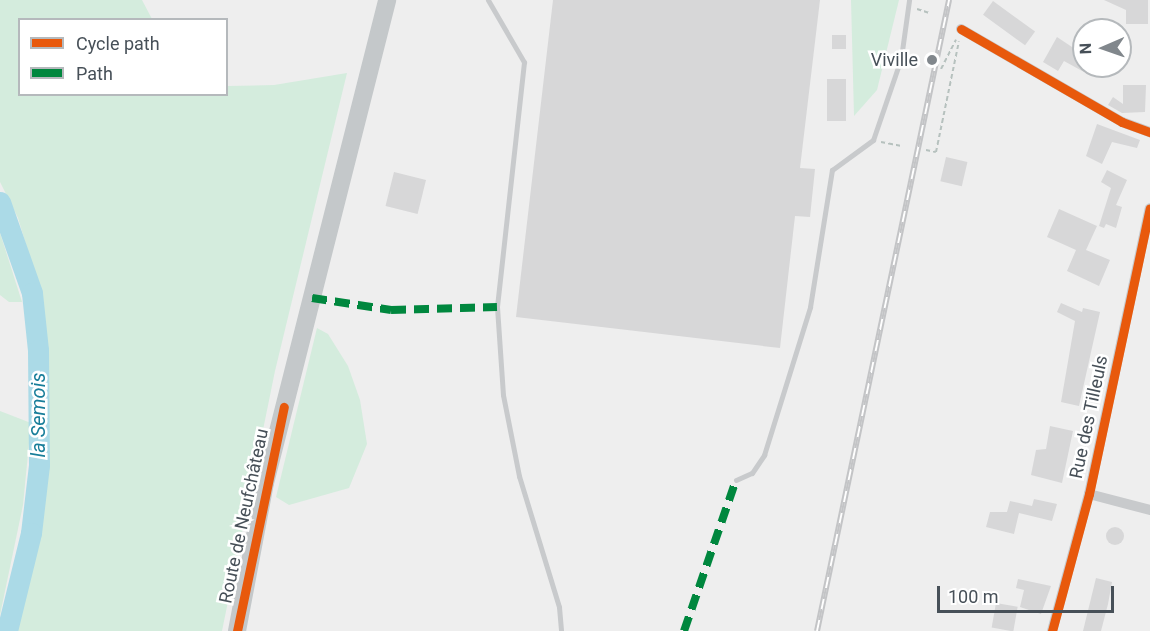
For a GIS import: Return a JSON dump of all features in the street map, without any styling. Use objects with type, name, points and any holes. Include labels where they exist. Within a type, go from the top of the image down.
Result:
[{"type":"main road","name":"Route de Neufchâteau","points":[[237,631],[268,473],[387,0]]},
{"type":"street","points":[[961,29],[1122,122],[1150,132]]},
{"type":"street","name":"Rue des Tilleuls","points":[[1052,631],[1089,494],[1150,208]]},
{"type":"street","name":"Rue des Tilleuls","points":[[1089,494],[1150,510]]},
{"type":"lane","points":[[488,0],[524,62],[497,308],[504,395],[519,476],[559,607],[561,631]]},
{"type":"lane","points":[[736,480],[752,473],[764,455],[798,358],[832,170],[873,140],[901,58],[909,3]]},
{"type":"path","points":[[909,3],[929,13]]},
{"type":"path","points":[[941,69],[961,29]]},
{"type":"path","points":[[926,150],[936,152],[961,29]]},
{"type":"path","points":[[873,140],[902,146]]},
{"type":"green space","points":[[0,0],[142,0],[151,18],[18,18],[18,96],[228,96],[228,86],[274,85],[347,73],[275,371],[222,631],[15,631],[39,535],[48,466],[46,351],[40,291],[18,218],[0,182]]},
{"type":"green space","points":[[851,0],[899,0],[877,90],[854,116]]},
{"type":"green space","points":[[0,233],[22,302],[9,302],[0,295]]},
{"type":"green space","points":[[317,328],[328,334],[348,366],[360,400],[367,444],[349,488],[289,505],[276,497]]},
{"type":"green space","points":[[0,411],[31,423],[23,505],[0,615]]},
{"type":"building","points":[[553,0],[820,0],[800,168],[815,169],[810,217],[795,216],[780,348],[516,317]]},
{"type":"building","points":[[1104,0],[1148,0],[1148,24],[1132,24],[1132,18],[1126,18],[1126,10]]},
{"type":"building","points":[[993,1],[1035,32],[1025,45],[983,15]]},
{"type":"building","points":[[832,35],[846,35],[846,49],[832,49]]},
{"type":"building","points":[[1057,37],[1072,47],[1072,65],[1064,61],[1058,71],[1043,62]]},
{"type":"building","points":[[827,79],[846,79],[846,121],[827,121]]},
{"type":"building","points":[[1123,85],[1146,85],[1145,112],[1122,113],[1108,105],[1113,97],[1123,104]]},
{"type":"building","points":[[1097,124],[1140,140],[1137,148],[1112,142],[1102,164],[1086,156]]},
{"type":"building","points":[[946,157],[967,162],[962,186],[940,181]]},
{"type":"building","points":[[1107,170],[1127,180],[1116,205],[1122,207],[1116,228],[1106,224],[1104,228],[1099,226],[1111,188],[1101,182]]},
{"type":"building","points":[[394,172],[426,180],[418,214],[386,206]]},
{"type":"building","points":[[1059,209],[1097,226],[1086,250],[1110,260],[1099,286],[1067,271],[1076,250],[1047,237]]},
{"type":"building","points":[[1061,303],[1082,312],[1083,308],[1100,312],[1079,406],[1061,402],[1075,321],[1057,312]]},
{"type":"building","points":[[1050,426],[1073,431],[1062,483],[1031,475],[1036,450],[1046,449]]},
{"type":"building","points":[[1034,499],[1057,504],[1052,521],[1019,513],[1014,534],[986,527],[990,512],[1007,512],[1010,501],[1032,506]]},
{"type":"building","points":[[1111,527],[1119,527],[1124,532],[1122,543],[1111,545],[1106,540],[1106,532]]},
{"type":"building","points":[[1096,578],[1112,582],[1108,604],[1101,631],[1083,631]]},
{"type":"building","points":[[1018,579],[1051,586],[1041,614],[1020,607],[1024,590],[1016,588]]},
{"type":"building","points":[[996,603],[1018,607],[1013,631],[992,628]]},
{"type":"waterway","name":"la Semois","points":[[0,202],[32,293],[38,350],[39,465],[31,533],[7,631]]},
{"type":"railway","points":[[817,631],[949,0]]},
{"type":"marked path","points":[[312,298],[391,310],[497,307]]},
{"type":"marked path","points":[[684,631],[736,480]]},
{"type":"cycle path","points":[[961,29],[1122,122],[1150,132]]},
{"type":"cycle path","points":[[1052,631],[1089,494],[1150,208]]},
{"type":"cycle path","points":[[237,631],[284,407]]},
{"type":"place","name":"Viville","points":[[932,60]]}]
